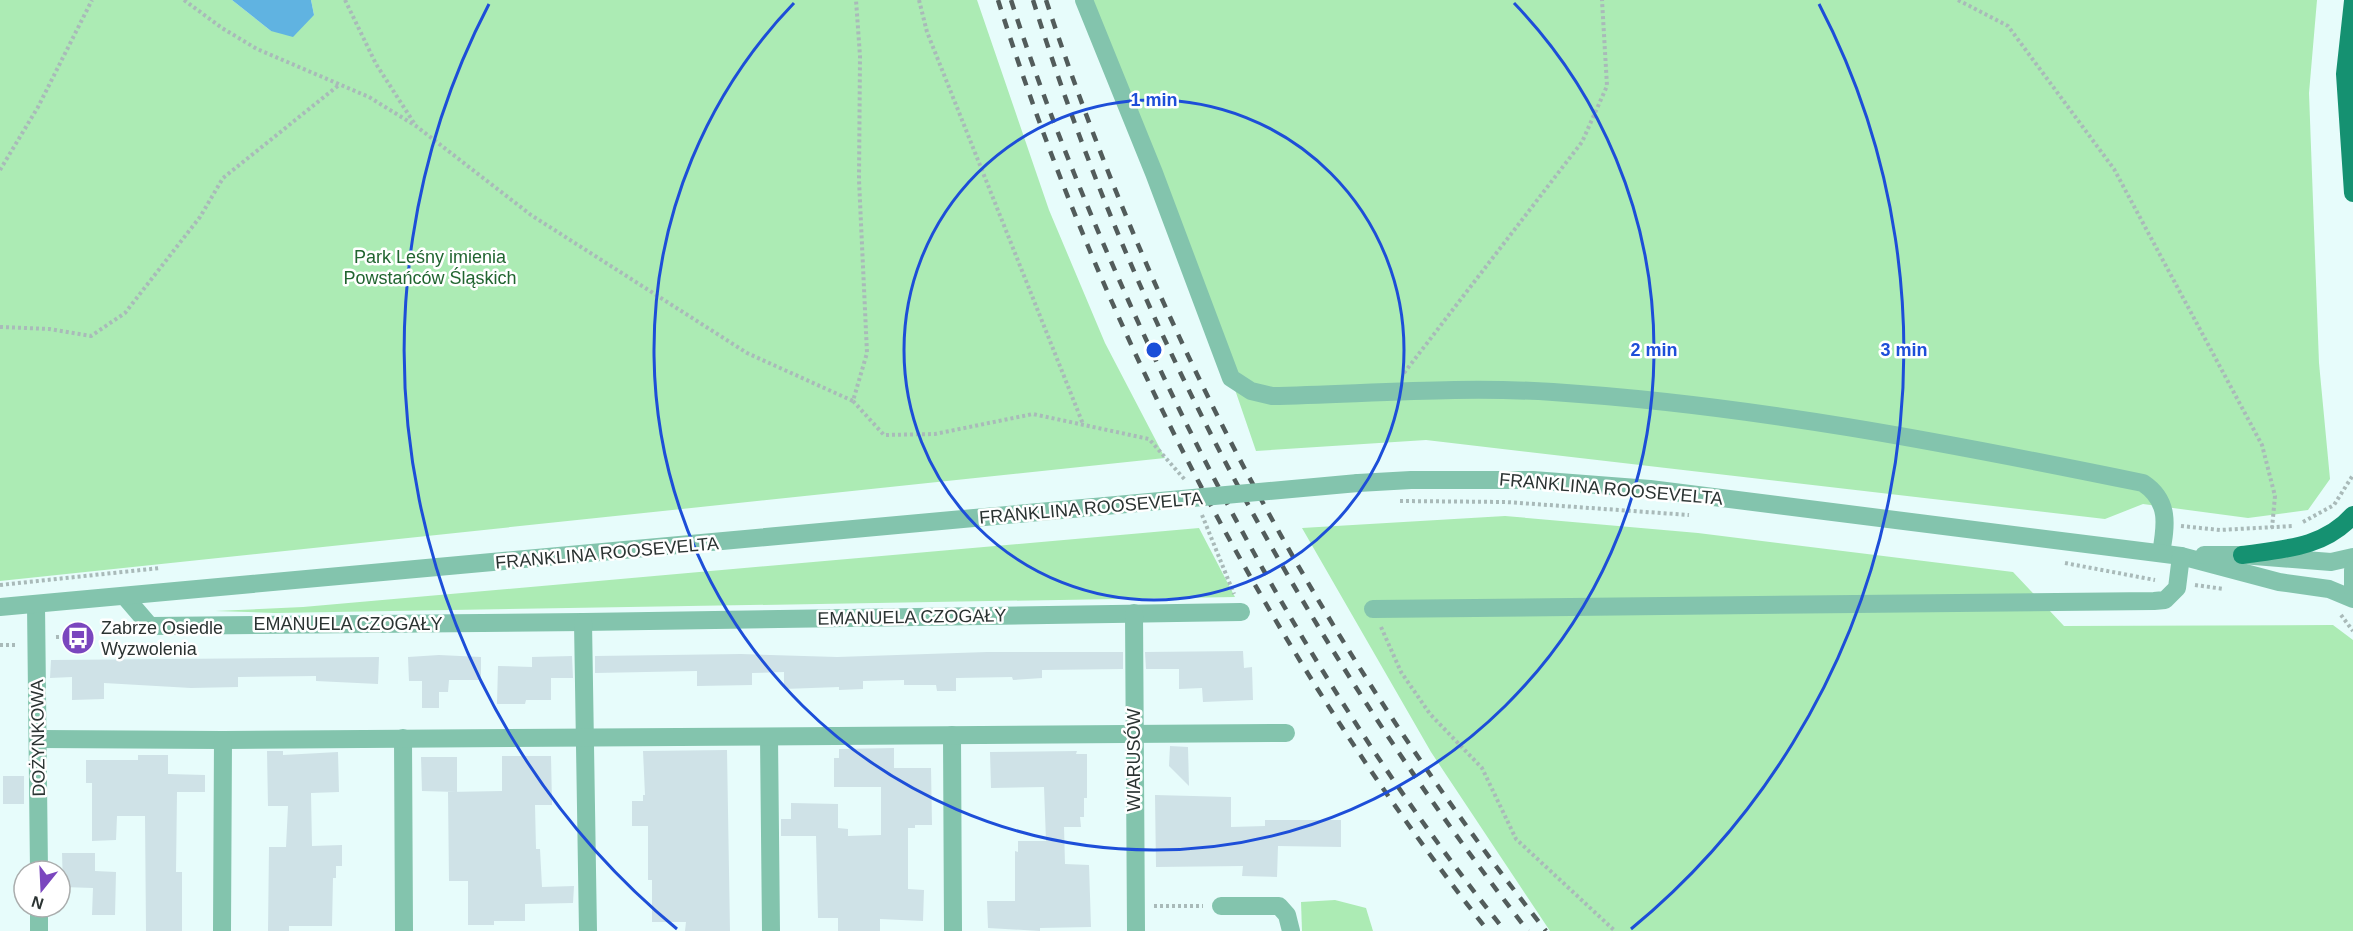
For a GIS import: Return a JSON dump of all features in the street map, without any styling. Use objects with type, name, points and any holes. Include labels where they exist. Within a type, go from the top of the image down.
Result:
[{"type":"main road","points":[[2353,1],[2345,74],[2353,193]]},
{"type":"main road","points":[[2242,555],[2309,545],[2333,533],[2353,515]]},
{"type":"street","points":[[1084,0],[1154,172],[1231,378],[1251,391],[1272,396],[1466,390],[1551,392],[1773,414],[2143,483],[2161,499],[2165,524],[2161,553]]},
{"type":"street","name":"FRANKLINA ROOSEVELTA","points":[[0,607],[126,598],[1105,506],[1411,480],[1533,480],[1650,489],[2161,553],[2181,556],[2279,582],[2329,589],[2353,599]]},
{"type":"street","name":"FRANKLINA ROOSEVELTA","points":[[2181,556],[2242,555],[2331,562],[2353,557]]},
{"type":"street","points":[[1373,609],[2154,601],[2165,600],[2172,594],[2177,583],[2181,556]]},
{"type":"street","points":[[2353,570],[2353,591]]},
{"type":"street","name":"EMANUELA CZOGAŁY","points":[[126,598],[150,626],[1241,612]]},
{"type":"street","name":"DOŻYNKOWA","points":[[36,605],[39,859]]},
{"type":"street","name":"WIARUSÓW","points":[[1134,613],[1136,931]]},
{"type":"street","points":[[584,622],[588,931]]},
{"type":"street","points":[[39,739],[223,740],[1286,733]]},
{"type":"street","points":[[952,735],[953,931]]},
{"type":"street","points":[[769,737],[771,931]]},
{"type":"street","points":[[404,738],[404,931]]},
{"type":"street","points":[[222,931],[223,740]]},
{"type":"street","points":[[1221,906],[1279,906],[1287,915],[1291,931]]},
{"type":"path","points":[[0,170],[38,107],[92,0]]},
{"type":"path","points":[[184,0],[222,28],[257,49],[369,97],[416,126],[531,215],[747,353],[853,401],[884,435],[935,434],[1033,414],[1084,425],[927,32],[919,0]]},
{"type":"path","points":[[345,0],[376,64],[416,126]]},
{"type":"path","points":[[853,401],[867,353],[859,180],[860,56],[856,0]]},
{"type":"path","points":[[1389,393],[1582,142],[1606,86],[1602,0]]},
{"type":"path","points":[[1958,0],[2007,26],[2114,170],[2262,445],[2275,496],[2272,528]]},
{"type":"path","points":[[0,327],[49,329],[91,336],[125,313],[200,217],[223,178],[339,85]]},
{"type":"path","points":[[2165,524],[2220,530],[2296,525],[2318,516],[2334,504],[2353,475]]},
{"type":"path","points":[[1394,498],[1403,502],[1506,502],[1700,516]]},
{"type":"path","points":[[2054,560],[2177,583],[2232,590]]},
{"type":"path","points":[[0,585],[160,568]]},
{"type":"path","points":[[1373,609],[1401,672],[1430,714],[1482,768],[1516,840],[1615,931]]},
{"type":"path","points":[[2333,609],[2353,631]]},
{"type":"path","points":[[1135,906],[1221,906]]},
{"type":"green space","name":"Park Leśny imienia Powstańców Śląskich","points":[[0,0],[232,0],[271,31],[314,15],[311,0],[977,0],[1049,210],[1105,343],[1165,458],[0,581]]},
{"type":"green space","points":[[1084,0],[2317,0],[2309,93],[2319,363],[2330,479],[2308,510],[2248,518],[2143,504],[2105,519],[1426,440],[1256,451],[1231,378]]},
{"type":"green space","points":[[1505,516],[1698,533],[2013,572],[2064,626],[2333,625],[2353,640],[2353,931],[1550,931],[1431,752],[1302,528]]},
{"type":"green space","points":[[1199,528],[1235,597],[275,613],[215,611],[303,607]]},
{"type":"green space","points":[[1335,900],[1366,908],[1373,931],[1302,931],[1301,902]]},
{"type":"water","points":[[232,0],[311,0],[314,15],[293,37],[271,31]]},
{"type":"building","points":[[1243,651],[1244,668],[1252,667],[1253,700],[1203,702],[1202,688],[1179,689],[1179,669],[1146,669],[1145,652]]},
{"type":"building","points":[[987,652],[1123,652],[1123,669],[1042,670],[1042,678],[1013,680],[1012,677],[956,678],[956,691],[937,691],[936,685],[904,685],[904,680],[863,681],[863,689],[839,690],[839,687],[784,689],[784,672],[752,673],[752,685],[697,686],[697,671],[595,673],[595,656],[741,654],[837,657]]},
{"type":"building","points":[[439,655],[481,657],[481,680],[449,680],[448,692],[439,692],[439,708],[422,708],[422,681],[409,681],[408,657]]},
{"type":"building","points":[[572,656],[573,678],[551,678],[551,700],[526,700],[525,704],[497,704],[498,666],[532,667],[532,657]]},
{"type":"building","points":[[379,657],[378,684],[316,681],[316,676],[238,677],[238,687],[191,688],[104,683],[104,699],[72,700],[72,677],[50,678],[51,660]]},
{"type":"building","points":[[1170,746],[1188,747],[1189,786],[1169,766]]},
{"type":"building","points":[[894,748],[894,768],[931,768],[932,825],[915,825],[915,828],[908,828],[908,889],[924,890],[923,921],[880,919],[880,931],[838,931],[838,918],[818,918],[816,836],[781,836],[781,819],[791,819],[791,803],[838,804],[838,828],[848,829],[848,836],[881,835],[881,787],[834,787],[834,758],[839,758],[839,749]]},
{"type":"building","points":[[727,750],[730,931],[685,931],[686,922],[652,922],[652,880],[648,880],[648,826],[632,826],[632,801],[643,801],[643,795],[645,795],[643,751]]},
{"type":"building","points":[[267,751],[283,751],[283,755],[338,752],[339,792],[311,793],[312,846],[342,845],[342,866],[336,866],[336,878],[333,878],[332,926],[289,926],[289,931],[268,931],[269,847],[286,847],[288,806],[268,806]]},
{"type":"building","points":[[1077,751],[1076,754],[1087,754],[1087,798],[1084,798],[1084,817],[1080,817],[1081,827],[1064,827],[1065,864],[1089,865],[1091,927],[1040,928],[1040,931],[988,928],[987,901],[1015,901],[1015,851],[1018,852],[1018,841],[1046,841],[1044,787],[991,788],[990,752]]},
{"type":"building","points":[[138,755],[168,755],[168,774],[205,775],[205,792],[177,792],[176,872],[182,872],[182,931],[146,931],[145,816],[117,816],[116,840],[92,841],[92,783],[86,783],[86,760],[138,760]]},
{"type":"building","points":[[502,756],[551,756],[552,805],[535,805],[536,849],[540,849],[542,887],[574,886],[573,903],[525,904],[525,921],[494,921],[494,925],[468,925],[468,881],[449,881],[448,792],[502,791]]},
{"type":"building","points":[[421,757],[457,757],[457,792],[422,791]]},
{"type":"building","points":[[3,776],[24,776],[24,804],[3,804]]},
{"type":"building","points":[[1155,795],[1231,797],[1231,827],[1265,826],[1265,820],[1341,820],[1341,847],[1278,846],[1277,877],[1242,876],[1243,866],[1156,867]]},
{"type":"building","points":[[62,853],[95,853],[95,871],[116,872],[115,915],[92,915],[93,888],[72,887],[72,859],[62,859]]},
{"type":"railway","points":[[998,0],[1040,124],[1088,247],[1142,368],[1201,487],[1266,604],[1335,717],[1409,826],[1488,931]]},
{"type":"railway","points":[[1011,0],[1051,115],[1097,228],[1129,302],[1208,468],[1297,628],[1345,707],[1449,858],[1505,931]]},
{"type":"railway","points":[[1033,0],[1076,125],[1124,249],[1179,369],[1239,488],[1304,603],[1374,716],[1449,825],[1528,931]]},
{"type":"railway","points":[[1046,0],[1090,126],[1140,249],[1195,370],[1255,488],[1320,603],[1390,715],[1466,825],[1546,931]]},
{"type":"place","name":"Zabrze Osiedle Wyzwolenia","points":[[78,638]]}]
